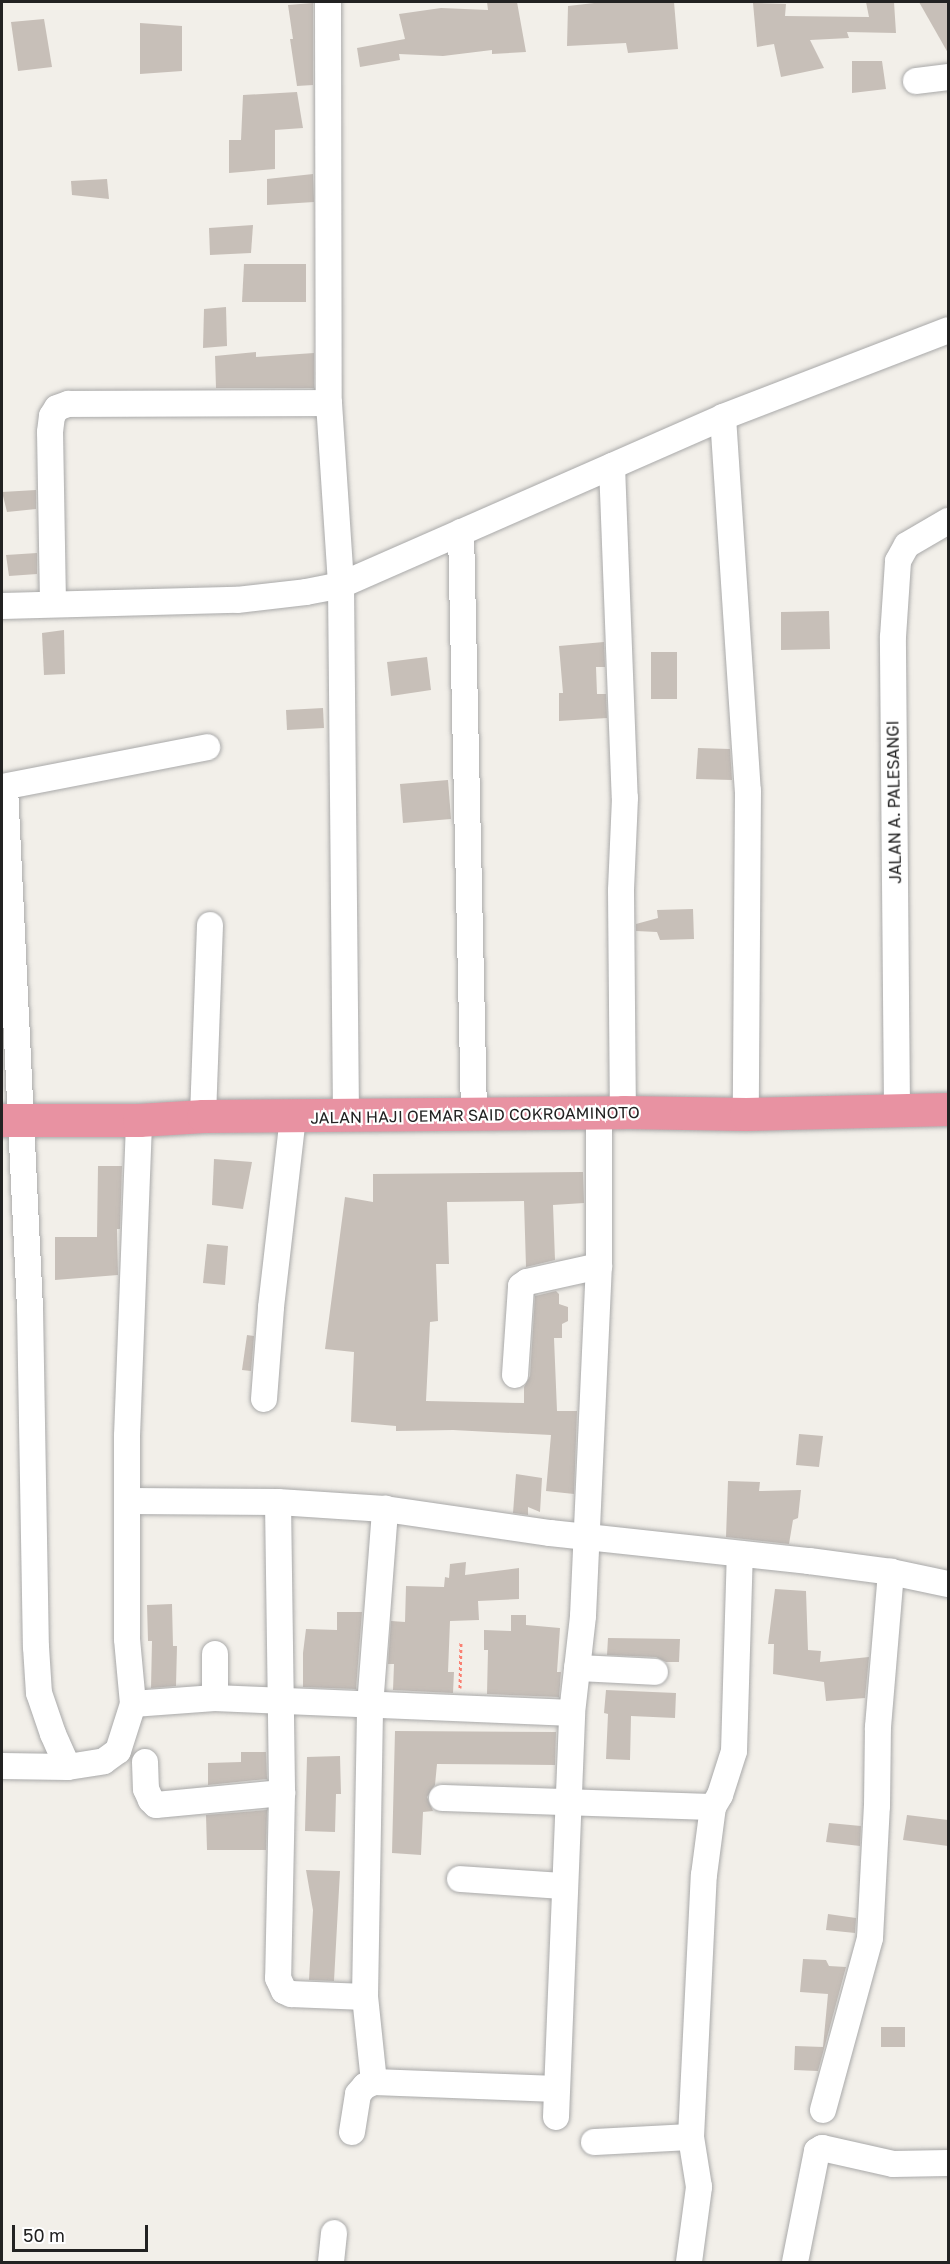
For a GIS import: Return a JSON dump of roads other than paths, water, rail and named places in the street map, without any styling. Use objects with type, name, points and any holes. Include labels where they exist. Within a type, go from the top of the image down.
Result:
[{"type":"highway","name":"JALAN HAJI OEMAR SAID COKROAMINOTO","points":[[10,1120],[610,1112],[746,1114],[948,1109]]},
{"type":"street","points":[[328,2],[326,234],[329,403],[341,585],[346,1116]]},
{"type":"street","points":[[916,81],[948,77]]},
{"type":"street","points":[[2,606],[237,600],[306,592],[341,585],[723,417],[948,330]]},
{"type":"street","points":[[53,603],[50,432],[52,416],[57,408],[68,404],[329,403]]},
{"type":"street","points":[[723,417],[748,791],[746,1114]]},
{"type":"street","points":[[556,2117],[573,1713],[583,1616],[585,1537],[599,1266],[610,1112],[625,798],[612,466]]},
{"type":"street","name":"JALAN A. PALESANGI","points":[[897,1109],[893,637],[898,561],[907,545],[948,521]]},
{"type":"street","points":[[460,532],[474,1115]]},
{"type":"street","points":[[68,1767],[53,1734],[39,1693],[36,1647],[30,1308],[10,1120],[3,787],[207,747]]},
{"type":"street","points":[[203,1116],[210,925]]},
{"type":"street","points":[[264,1399],[271,1307],[293,1117]]},
{"type":"street","points":[[2,1766],[68,1767],[94,1764],[113,1757],[121,1744],[133,1704],[128,1638],[127,1436],[139,1120]]},
{"type":"street","points":[[515,1376],[521,1286],[547,1277],[599,1266]]},
{"type":"street","points":[[129,1501],[278,1502],[385,1509],[585,1537],[891,1572],[948,1584]]},
{"type":"street","points":[[278,1502],[282,1793],[278,1958],[281,1987],[284,1991],[301,1995],[365,1997]]},
{"type":"street","points":[[374,2082],[365,1997],[370,1706],[385,1509]]},
{"type":"street","points":[[689,2262],[699,2187],[691,2137],[704,1875],[713,1808],[720,1796],[734,1751],[740,1554]]},
{"type":"street","points":[[823,2110],[870,1938],[877,1806],[878,1727],[891,1572]]},
{"type":"street","points":[[215,1654],[215,1698]]},
{"type":"street","points":[[578,1668],[655,1672]]},
{"type":"street","points":[[133,1704],[215,1698],[573,1713]]},
{"type":"street","points":[[145,1762],[147,1789],[151,1800],[156,1805],[282,1793]]},
{"type":"street","points":[[442,1798],[713,1808]]},
{"type":"street","points":[[460,1879],[564,1886]]},
{"type":"street","points":[[352,2132],[358,2094],[365,2086],[374,2082],[557,2089]]},
{"type":"street","points":[[594,2142],[691,2137]]},
{"type":"street","points":[[795,2262],[817,2151],[822,2148],[893,2164],[948,2163]]},
{"type":"street","points":[[331,2262],[334,2233]]}]
